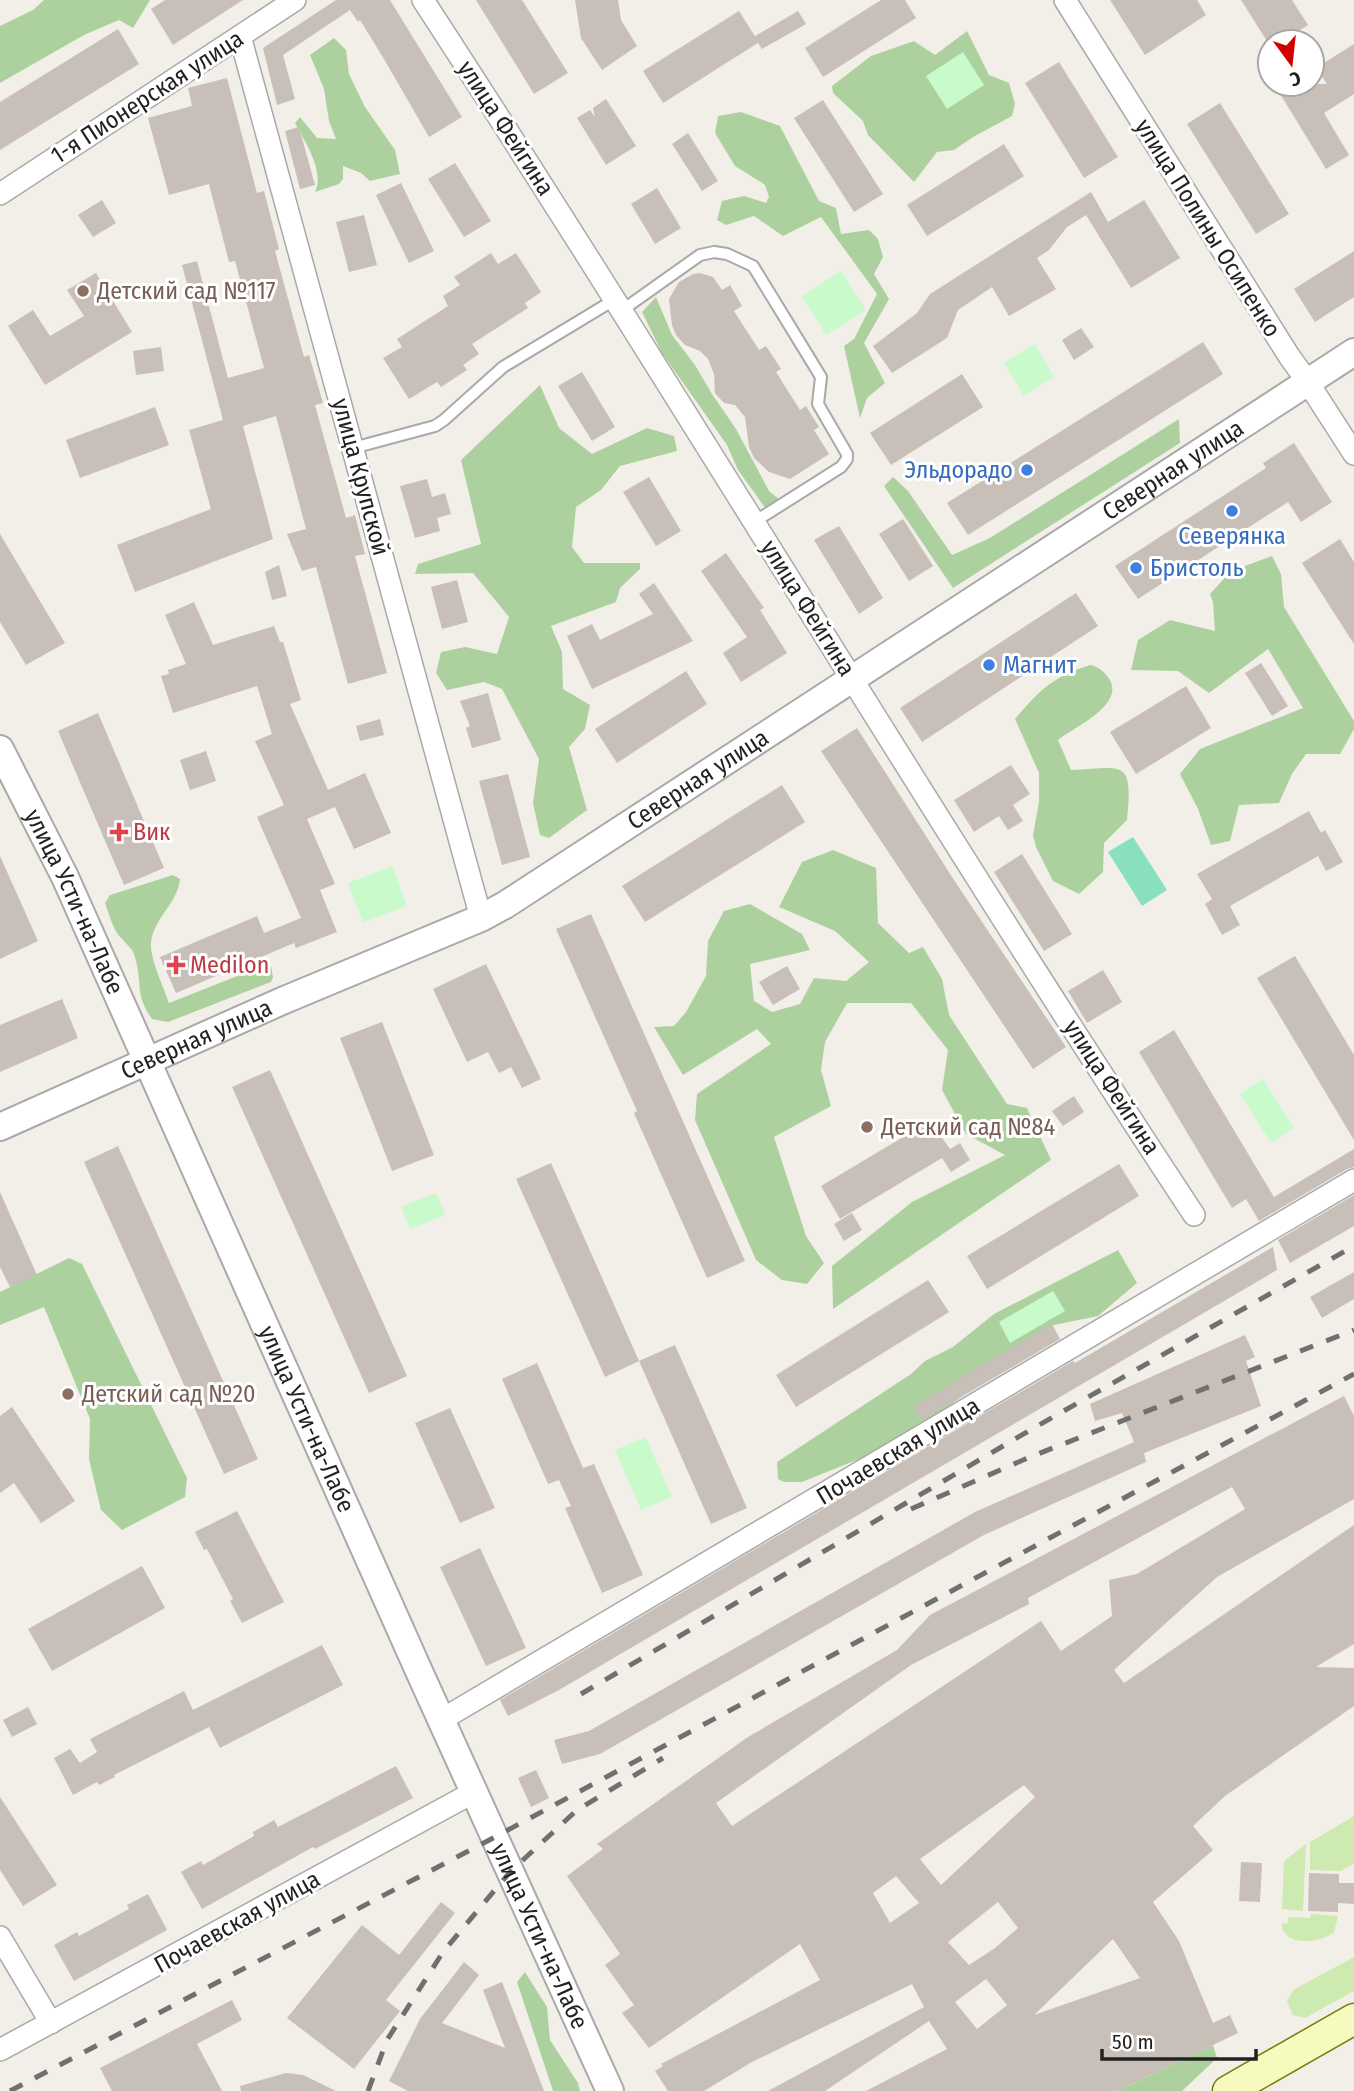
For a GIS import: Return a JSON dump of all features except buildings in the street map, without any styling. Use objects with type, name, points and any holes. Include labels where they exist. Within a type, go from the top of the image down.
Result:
[{"type":"main road","points":[[1228,2091],[1354,2019]]},
{"type":"street","name":"1-я Пионерская улица","points":[[0,194],[295,0]]},
{"type":"street","name":"улица Фейгина","points":[[423,0],[618,305],[908,770],[1195,1215]]},
{"type":"street","name":"улица Полины Осипенко","points":[[1065,0],[1289,356],[1354,454]]},
{"type":"street","name":"улица Крупской","points":[[240,36],[481,918]]},
{"type":"street","name":"Северная улица","points":[[0,1127],[282,1001],[481,918],[505,905],[1354,352]]},
{"type":"street","name":"улица Усти-на-Лабе","points":[[0,749],[65,877],[441,1720],[610,2091]]},
{"type":"street","name":"Почаевская улица","points":[[441,1720],[1354,1180]]},
{"type":"street","name":"Почаевская улица","points":[[0,2050],[474,1792]]},
{"type":"street","points":[[0,1937],[51,2023]]},
{"type":"lane","points":[[353,449],[435,426],[503,367],[618,305],[700,255],[714,252],[727,254],[753,266],[821,377],[818,404],[847,454],[841,467],[754,522]]},
{"type":"green space","points":[[44,0],[150,0],[133,28],[119,20],[84,35],[0,83],[0,26],[33,10]]},
{"type":"green space","points":[[967,31],[989,75],[1009,83],[1015,104],[1012,116],[954,150],[937,152],[914,182],[868,135],[863,121],[833,93],[832,86],[871,56],[914,41],[935,55]]},
{"type":"green space","points":[[334,38],[346,50],[349,74],[365,107],[395,150],[400,174],[370,181],[361,173],[343,166],[343,179],[339,184],[315,192],[318,175],[316,166],[295,123],[300,117],[317,138],[336,139],[329,121],[324,89],[310,55]]},
{"type":"green space","points":[[963,52],[984,85],[947,109],[926,76]]},
{"type":"green space","points":[[741,112],[780,126],[819,201],[836,208],[841,234],[869,230],[878,239],[883,257],[874,274],[889,299],[864,343],[885,383],[867,398],[860,418],[844,346],[854,339],[877,294],[821,217],[783,236],[754,216],[726,225],[717,220],[722,201],[744,196],[766,203],[769,197],[765,185],[735,166],[715,133],[718,116]]},
{"type":"green space","points":[[841,271],[866,310],[826,335],[802,296]]},
{"type":"green space","points":[[656,297],[672,335],[695,365],[736,429],[769,491],[779,499],[766,509],[738,470],[727,445],[662,353],[642,312]]},
{"type":"green space","points":[[1035,344],[1054,377],[1024,396],[1004,363]]},
{"type":"green space","points":[[540,385],[559,428],[592,454],[647,428],[674,436],[677,451],[620,466],[601,490],[576,507],[572,547],[584,563],[640,563],[640,569],[620,588],[616,602],[551,626],[562,652],[563,689],[590,705],[585,729],[569,747],[587,810],[549,838],[540,835],[533,803],[539,759],[502,689],[484,682],[447,690],[436,673],[441,652],[465,647],[497,654],[509,617],[473,573],[415,574],[418,564],[481,544],[461,460]]},
{"type":"green space","points":[[1179,419],[1180,443],[953,588],[884,486],[893,477],[908,491],[952,555],[990,538]]},
{"type":"green space","points":[[1272,556],[1281,574],[1284,607],[1354,721],[1354,729],[1340,754],[1306,754],[1292,774],[1279,803],[1239,805],[1230,841],[1211,845],[1198,809],[1180,774],[1200,749],[1303,708],[1268,649],[1209,693],[1178,671],[1131,670],[1138,640],[1170,620],[1215,631],[1210,594],[1231,571]]},
{"type":"green space","points":[[1090,665],[1100,669],[1108,677],[1112,687],[1111,696],[1096,714],[1058,740],[1071,770],[1114,768],[1122,771],[1126,777],[1129,800],[1127,820],[1104,843],[1103,872],[1079,894],[1053,881],[1036,847],[1033,835],[1039,802],[1039,773],[1015,719],[1056,680]]},
{"type":"green space","points":[[1133,837],[1167,890],[1142,906],[1108,852]]},
{"type":"green space","points":[[833,850],[876,868],[878,923],[909,953],[923,947],[942,979],[949,1015],[1007,1104],[1027,1108],[1051,1160],[833,1309],[832,1266],[912,1202],[1005,1155],[966,1134],[942,1090],[948,1050],[911,1003],[847,1003],[825,1042],[821,1070],[831,1106],[774,1137],[806,1236],[824,1263],[807,1284],[782,1280],[756,1260],[695,1120],[697,1094],[771,1044],[757,1029],[683,1075],[654,1027],[674,1026],[686,1012],[706,976],[708,941],[724,911],[750,904],[802,934],[810,950],[750,964],[754,1001],[772,1012],[800,1004],[814,978],[846,981],[869,962],[835,931],[779,907],[802,862]]},
{"type":"green space","points":[[392,866],[407,906],[363,922],[348,883]]},
{"type":"green space","points":[[173,875],[180,879],[178,888],[152,935],[151,944],[155,965],[169,1003],[255,969],[271,966],[273,977],[271,982],[168,1022],[152,1019],[147,1011],[141,996],[134,953],[116,931],[105,903],[110,895]]},
{"type":"green space","points":[[1263,1079],[1294,1128],[1271,1143],[1240,1094]]},
{"type":"green space","points":[[436,1193],[445,1215],[410,1229],[401,1207]]},
{"type":"green space","points":[[1118,1250],[1137,1283],[1098,1316],[1049,1326],[942,1412],[869,1455],[802,1482],[784,1482],[778,1479],[777,1462],[911,1374],[925,1361],[953,1347],[994,1314]]},
{"type":"green space","points":[[69,1258],[82,1264],[187,1478],[185,1497],[122,1530],[101,1510],[89,1459],[90,1419],[44,1307],[0,1325],[0,1292]]},
{"type":"green space","points":[[1053,1291],[1065,1311],[1010,1343],[999,1322]]},
{"type":"green space","points":[[646,1437],[672,1497],[641,1510],[615,1450]]},
{"type":"green space","points":[[1354,1816],[1354,1864],[1340,1871],[1310,1870],[1310,1842]]},
{"type":"green space","points":[[1306,1844],[1303,1911],[1282,1909],[1284,1861]]},
{"type":"green space","points":[[1311,1914],[1338,1916],[1334,1932],[1317,1940],[1303,1941],[1290,1938],[1284,1932],[1281,1924],[1288,1923],[1288,1917],[1310,1918]]},
{"type":"green space","points":[[1354,1957],[1354,1991],[1305,2018],[1293,2015],[1287,2001],[1293,1990]]},
{"type":"green space","points":[[525,1972],[547,2007],[550,2040],[578,2083],[580,2091],[553,2091],[517,1982]]},
{"type":"green space","points":[[1213,2045],[1217,2058],[1182,2091],[1117,2091]]},
{"type":"railway","points":[[581,1694],[1032,1429],[1354,1246]]},
{"type":"railway","points":[[911,1509],[1030,1457],[1354,1330]]},
{"type":"railway","points":[[10,2091],[495,1837],[1354,1374]]},
{"type":"railway","points":[[368,2091],[387,2040],[443,1952],[510,1872],[577,1810],[663,1758]]},
{"type":"place","name":"Детский сад №117","points":[[83,291]]},
{"type":"place","name":"Эльдорадо","points":[[1027,470]]},
{"type":"place","name":"Северянка","points":[[1232,511]]},
{"type":"place","name":"Бристоль","points":[[1136,568]]},
{"type":"place","name":"Магнит","points":[[989,665]]},
{"type":"place","name":"Вик","points":[[119,832]]},
{"type":"place","name":"Medilon","points":[[176,965]]},
{"type":"place","name":"Детский сад №84","points":[[867,1127]]},
{"type":"place","name":"Детский сад №20","points":[[68,1394]]}]
